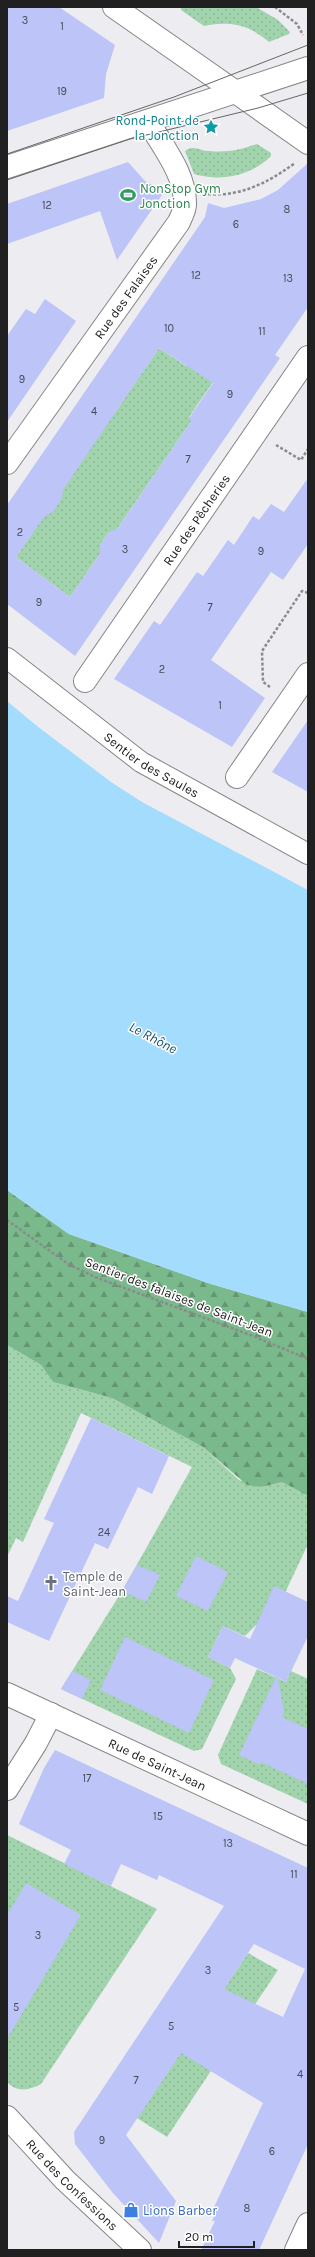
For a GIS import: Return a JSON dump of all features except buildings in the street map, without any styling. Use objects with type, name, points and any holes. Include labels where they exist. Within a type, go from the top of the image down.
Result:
[{"type":"street","points":[[114,7],[308,143]]},
{"type":"street","points":[[7,167],[237,93],[308,68]]},
{"type":"street","name":"Rue des Falaises","points":[[7,463],[179,222],[185,206],[184,190],[166,150],[148,121]]},
{"type":"street","name":"Rue des Pêcheries","points":[[85,681],[308,357]]},
{"type":"street","name":"Sentier des Saules","points":[[7,658],[141,762],[308,854]]},
{"type":"street","points":[[237,777],[308,674]]},
{"type":"street","name":"Rue de Saint-Jean","points":[[7,1694],[308,1834]]},
{"type":"street","points":[[7,1790],[36,1743],[50,1714]]},
{"type":"street","name":"Rue des Confessions","points":[[7,2117],[65,2180],[140,2250]]},
{"type":"street","points":[[296,2250],[308,2224]]},
{"type":"path","points":[[275,7],[297,24],[303,35]]},
{"type":"path","points":[[201,193],[216,194],[259,186],[296,162]]},
{"type":"path","points":[[272,443],[301,460],[308,449]]},
{"type":"path","points":[[272,689],[263,682],[262,651],[302,591],[308,594]]},
{"type":"path","name":"Sentier des falaises de Saint-Jean","points":[[7,1220],[68,1264],[95,1277],[253,1336],[308,1359]]},
{"type":"green space","points":[[181,7],[256,7],[278,20],[290,32],[289,34],[269,42],[254,31],[238,25],[222,24],[204,26],[181,10]]},
{"type":"green space","points":[[257,144],[271,153],[271,156],[263,163],[245,173],[225,177],[194,174],[185,151],[194,148],[215,152],[227,151]]},
{"type":"green space","points":[[237,347],[189,417],[192,420],[115,532],[109,532],[100,545],[102,551],[70,597],[16,557],[159,348],[186,366]]},
{"type":"green space","points":[[7,1190],[69,1234],[211,1284],[308,1312],[308,1496],[282,1482],[262,1487],[247,1485],[203,1447],[112,1398],[53,1382],[41,1365],[7,1345]]},
{"type":"green space","points":[[7,1345],[41,1365],[53,1382],[112,1398],[203,1447],[239,1480],[262,1487],[282,1482],[308,1496],[308,1544],[268,1629],[257,1624],[245,1636],[223,1626],[208,1657],[230,1668],[236,1679],[202,1749],[194,1751],[61,1689],[122,1591],[192,1467],[81,1413],[23,1542],[16,1538],[7,1557]]},
{"type":"green space","points":[[257,1669],[286,1682],[291,1671],[308,1679],[308,1804],[221,1764],[218,1755]]},
{"type":"green space","points":[[7,1835],[157,1909],[41,2084],[28,2089],[15,2088],[7,2082]]},
{"type":"green space","points":[[248,1953],[278,1970],[167,2137],[137,2118]]},
{"type":"water","name":"Le Rhône","points":[[7,701],[37,726],[111,782],[142,802],[308,890],[308,1312],[211,1284],[69,1234],[7,1190]]},
{"type":"tram line","points":[[7,154],[174,97],[308,45]]},
{"type":"tram line","points":[[7,180],[130,139],[258,108],[308,93]]},
{"type":"place","name":"Rond-Point de la Jonction","points":[[211,127]]},
{"type":"place","name":"NonStop Gym Jonction","points":[[128,195]]},
{"type":"place","name":"Temple de Saint-Jean","points":[[51,1583]]},
{"type":"place","name":"Lions Barber","points":[[131,2210]]}]
